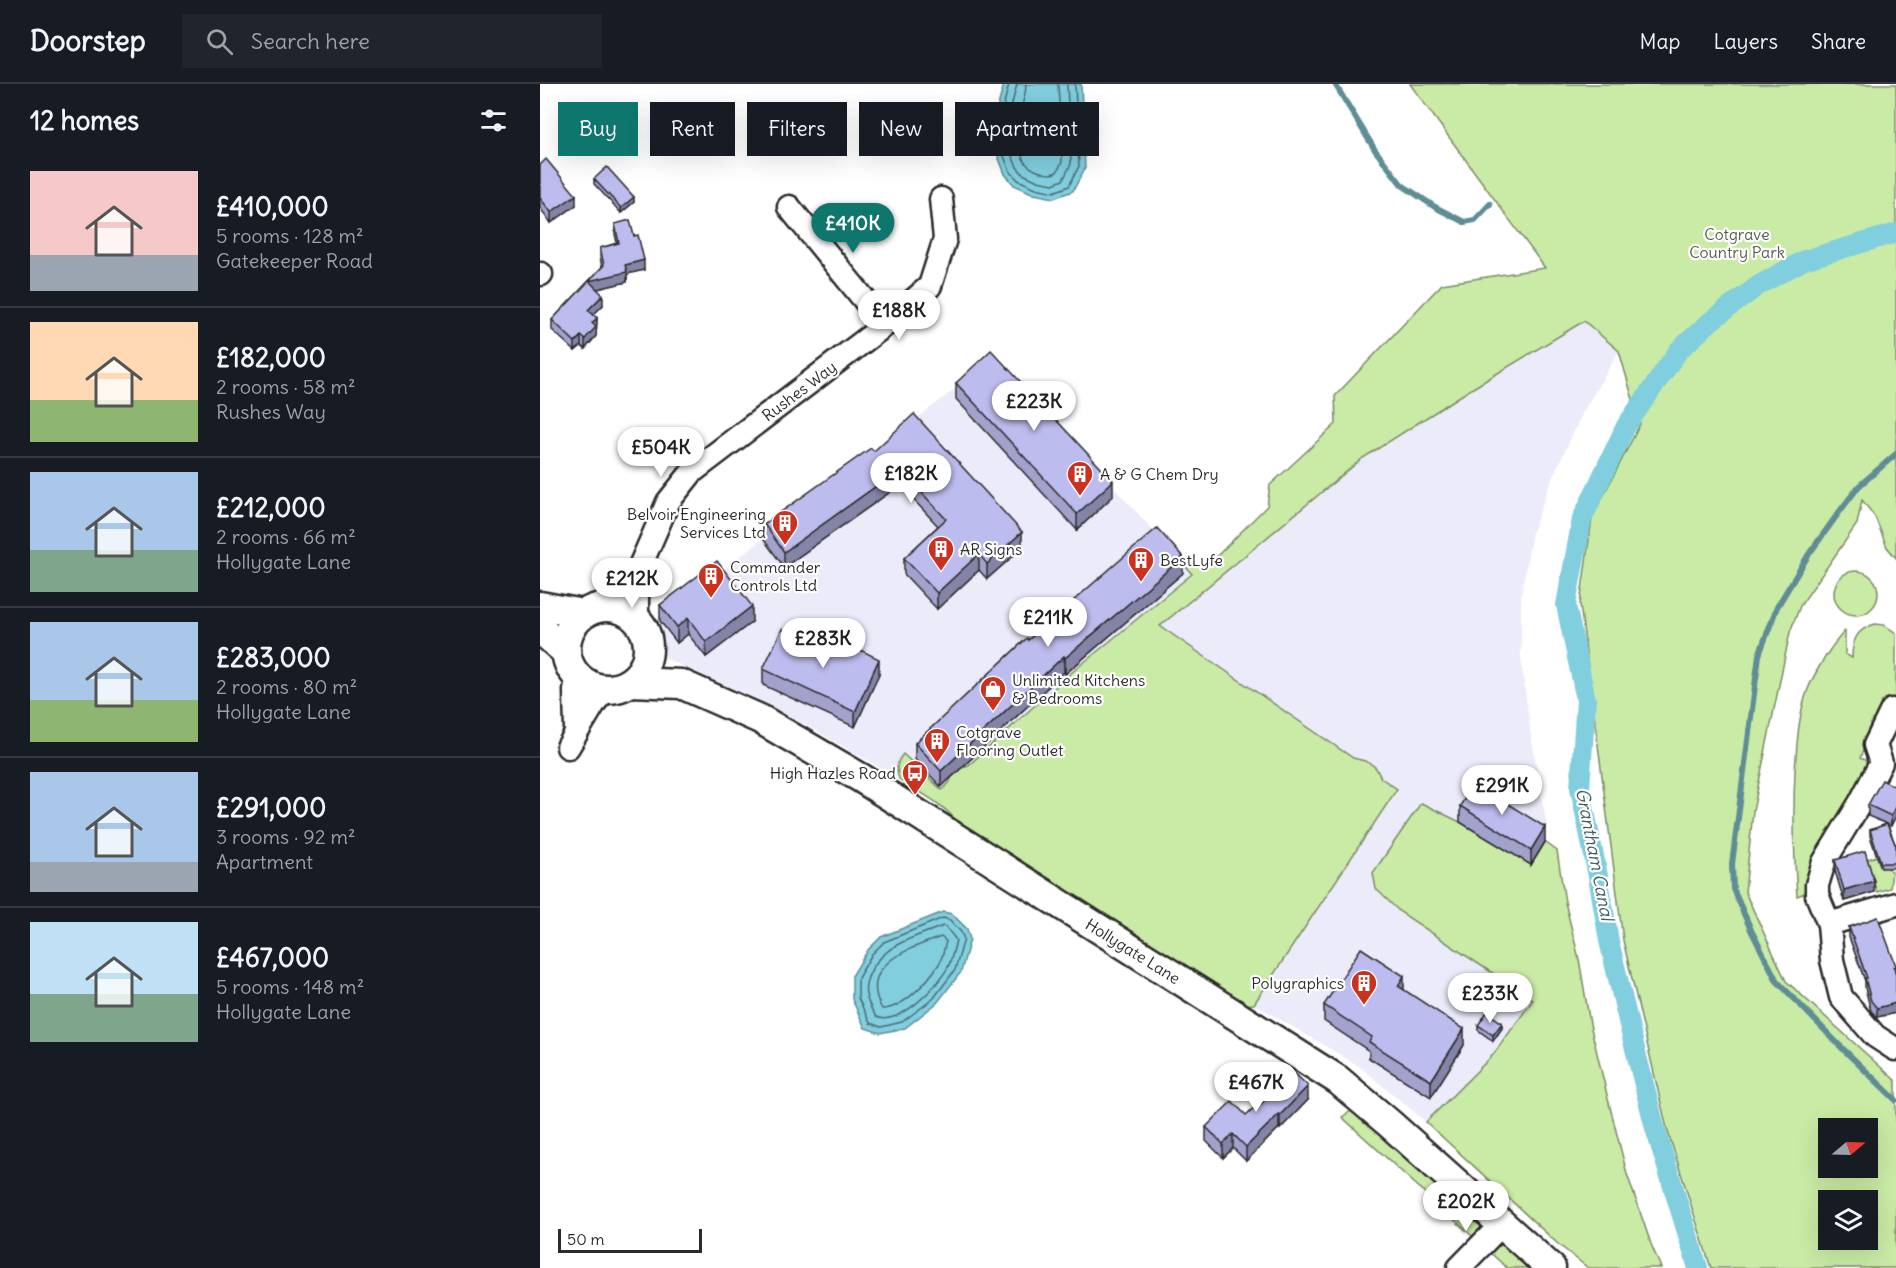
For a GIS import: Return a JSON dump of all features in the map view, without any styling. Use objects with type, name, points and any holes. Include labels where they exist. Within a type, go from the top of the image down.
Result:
[{"type":"street","name":"Rushes Way","points":[[634,580],[668,502],[692,472],[885,325],[930,286],[945,239],[941,199]]},
{"type":"street","points":[[789,207],[885,325]]},
{"type":"street","points":[[634,580],[643,632],[644,666],[639,675],[618,685],[595,702],[572,738],[575,691],[566,641],[569,631],[593,611],[634,580]]},
{"type":"street","name":"Hollygate Lane","points":[[540,606],[593,611],[614,607],[624,611],[643,632],[681,684]]},
{"type":"street","name":"Hollygate Lane","points":[[540,630],[590,686],[681,684],[760,719],[861,778],[1338,1080],[1551,1268]]},
{"type":"street","points":[[1892,710],[1875,746],[1881,763],[1824,862],[1817,885],[1828,924],[1832,960],[1842,997],[1875,1036],[1895,1048]]},
{"type":"street","points":[[1828,924],[1896,904]]},
{"type":"street","points":[[1459,1268],[1502,1224]]},
{"type":"shaded area","points":[[1584,321],[1619,351],[1583,412],[1553,476],[1532,532],[1521,595],[1521,660],[1546,822],[1545,842],[1531,865],[1460,822],[1376,889],[1398,911],[1533,1000],[1493,1055],[1426,1122],[1359,1066],[1254,1004],[1307,915],[1397,789],[1179,638],[942,807],[893,775],[806,725],[749,695],[641,648],[655,623],[996,357],[1186,567],[1204,590],[1363,458]]},
{"type":"green space","name":"Cotgrave Country Park","points":[[1410,84],[1896,84],[1896,558],[1887,547],[1875,517],[1862,500],[1857,524],[1800,606],[1790,632],[1753,811],[1745,892],[1786,981],[1896,1081],[1896,1268],[1711,1268],[1667,1129],[1623,940],[1580,604],[1592,518],[1640,424],[1619,351],[1584,321],[1363,458],[1160,626],[1353,758],[1371,764],[1381,778],[1397,789],[1254,1004],[1244,1005],[959,825],[940,805],[899,779],[897,766],[903,754],[942,790],[960,769],[970,764],[1071,673],[1192,574],[1186,567],[1210,563],[1267,506],[1270,485],[1336,424],[1335,396],[1442,284],[1545,268]]},
{"type":"green space","points":[[1856,571],[1871,578],[1878,593],[1871,608],[1856,615],[1841,608],[1834,593],[1841,578]]},
{"type":"green space","points":[[1875,624],[1884,625],[1896,633],[1896,712],[1882,705],[1860,758],[1865,760],[1868,767],[1809,892],[1797,896],[1794,802],[1798,730],[1802,709],[1819,667],[1845,631],[1845,654],[1852,658],[1857,636],[1864,629]]},
{"type":"green space","points":[[1421,803],[1460,822],[1531,865],[1545,842],[1557,851],[1590,1024],[1608,1099],[1627,1174],[1661,1268],[1588,1268],[1558,1244],[1426,1122],[1493,1055],[1533,1000],[1400,912],[1376,889],[1373,873]]},
{"type":"green space","points":[[1883,854],[1892,871],[1890,888],[1877,892],[1871,874],[1862,861]]},
{"type":"green space","points":[[1351,1111],[1359,1112],[1531,1268],[1507,1268],[1342,1117]]},
{"type":"water","points":[[1004,84],[1081,84],[1082,102],[999,102]]},
{"type":"water","points":[[998,156],[1084,156],[1085,168],[1073,191],[1054,198],[1034,194],[1014,185],[1005,174]]},
{"type":"water","points":[[943,912],[952,914],[967,929],[970,939],[961,972],[937,1003],[905,1028],[880,1033],[865,1028],[852,999],[852,976],[868,950],[881,937]]},
{"type":"building","points":[[546,159],[576,195],[551,212],[540,198],[540,165]]},
{"type":"building","points":[[607,167],[634,197],[621,208],[594,179]]},
{"type":"building","points":[[630,220],[634,236],[638,235],[644,260],[625,265],[627,272],[589,281],[603,295],[588,310],[597,318],[592,323],[596,327],[585,339],[581,336],[575,342],[552,320],[604,265],[600,248],[619,243],[615,224]]},
{"type":"building","points":[[991,350],[1113,481],[1077,514],[956,383]]},
{"type":"building","points":[[914,414],[1022,532],[987,564],[979,554],[937,593],[904,558],[946,519],[900,469],[784,552],[764,524],[871,448],[874,451]]},
{"type":"building","points":[[1157,528],[1183,557],[1065,658],[1064,656],[941,771],[915,743],[1027,638],[1028,640]]},
{"type":"building","name":"Commander Controls Ltd","points":[[717,561],[752,606],[706,642],[688,618],[677,627],[660,605]]},
{"type":"building","points":[[782,629],[834,654],[840,640],[879,659],[855,712],[763,669]]},
{"type":"building","points":[[1882,780],[1896,787],[1896,805],[1891,816],[1868,805]]},
{"type":"building","points":[[1474,783],[1545,827],[1531,850],[1460,806]]},
{"type":"building","points":[[1887,824],[1896,844],[1896,863],[1881,863],[1870,830]]},
{"type":"building","points":[[1865,851],[1874,881],[1844,890],[1835,860]]},
{"type":"building","points":[[1878,917],[1896,966],[1894,967],[1896,1003],[1877,1008],[1871,1001],[1865,978],[1867,978],[1849,927]]},
{"type":"building","points":[[1361,948],[1404,976],[1398,986],[1464,1029],[1431,1081],[1369,1042],[1372,1037],[1324,1005]]},
{"type":"building","points":[[1487,1012],[1502,1023],[1493,1035],[1478,1025]]},
{"type":"building","points":[[1292,1071],[1308,1086],[1246,1147],[1233,1134],[1223,1144],[1206,1127],[1232,1101],[1246,1115],[1258,1104],[1259,1106]]},
{"type":"waterway","points":[[1335,84],[1375,150],[1402,185],[1435,207],[1464,222],[1475,220],[1490,204]]},
{"type":"waterway","name":"Grantham Canal","points":[[1698,1268],[1655,1128],[1630,1029],[1609,941],[1580,788],[1586,700],[1566,605],[1582,519],[1626,426],[1679,350],[1711,321],[1759,285],[1804,260],[1896,233]]},
{"type":"waterway","points":[[1896,454],[1859,486],[1809,554],[1777,607],[1759,655],[1732,864],[1733,889],[1777,981],[1896,1100]]},
{"type":"place","name":"A & G Chem Dry","points":[[1080,497]]},
{"type":"place","name":"Belvoir Engineering Services Ltd","points":[[785,546]]},
{"type":"place","name":"AR Signs","points":[[941,572]]},
{"type":"place","name":"BestLyfe","points":[[1141,583]]},
{"type":"place","name":"Commander Controls Ltd","points":[[711,599]]},
{"type":"place","name":"Unlimited Kitchens & Bedrooms","points":[[993,712]]},
{"type":"place","name":"Cotgrave Flooring Outlet","points":[[937,764]]},
{"type":"place","name":"High Hazles Road","points":[[915,796]]},
{"type":"place","name":"Polygraphics","points":[[1364,1006]]}]
